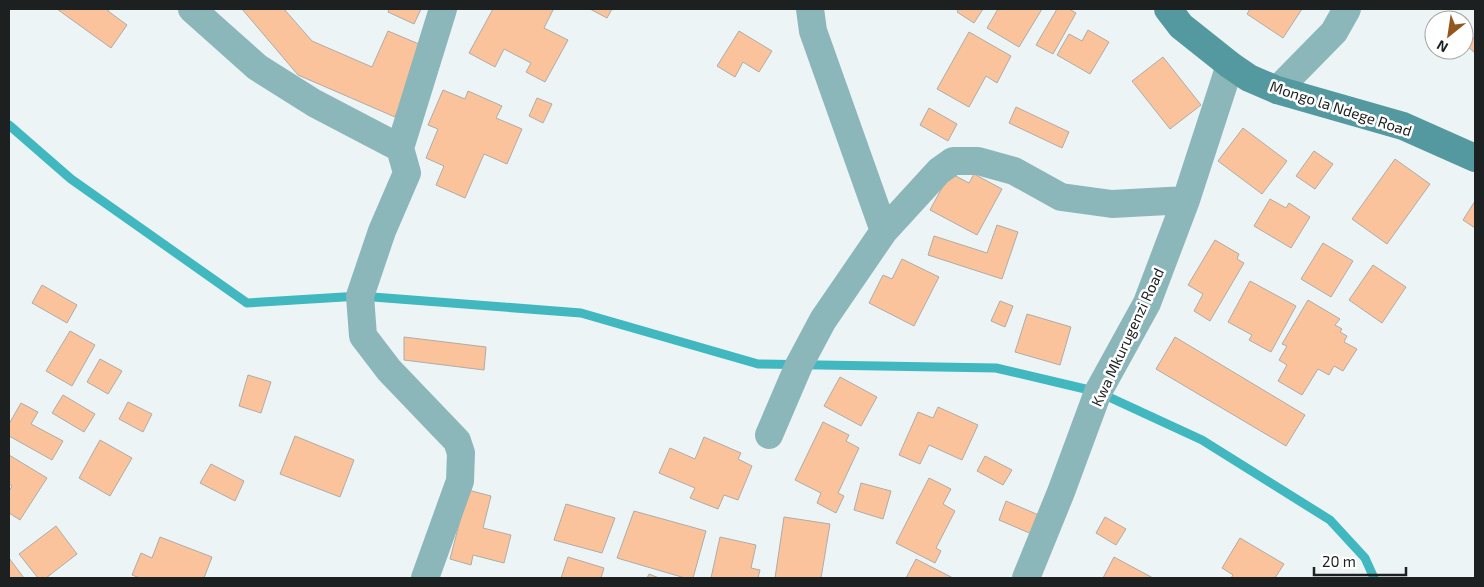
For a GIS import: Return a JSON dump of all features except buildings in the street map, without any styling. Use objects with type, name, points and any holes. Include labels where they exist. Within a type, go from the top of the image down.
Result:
[{"type":"street","points":[[192,9],[257,67],[314,103],[400,148]]},
{"type":"street","points":[[425,578],[460,481],[461,453],[456,442],[390,370],[363,336],[360,296],[382,231],[407,173],[400,148],[443,9]]},
{"type":"street","points":[[810,9],[813,31],[884,231]]},
{"type":"street","name":"Mongo la Ndege Road","points":[[1168,9],[1182,26],[1230,65],[1250,78],[1277,90],[1403,126],[1475,158]]},
{"type":"street","points":[[1277,90],[1334,32],[1347,9]]},
{"type":"street","name":"Kwa Mkurugenzi Road","points":[[1026,578],[1061,492],[1098,392],[1147,302],[1186,200],[1230,65]]},
{"type":"street","points":[[769,435],[799,365],[824,320],[884,231],[939,171],[953,161],[978,161],[1014,171],[1060,198],[1112,204],[1186,200]]},
{"type":"waterway","points":[[9,125],[71,179],[247,303],[360,296],[581,313],[758,364],[996,368],[1098,392],[1202,440],[1330,520],[1365,558],[1374,578]]}]
